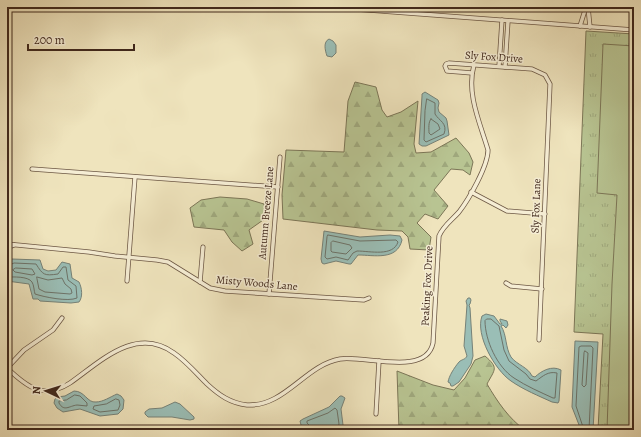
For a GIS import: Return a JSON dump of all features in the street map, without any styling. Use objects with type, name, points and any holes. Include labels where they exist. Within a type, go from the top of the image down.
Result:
[{"type":"street","points":[[328,7],[634,30]]},
{"type":"street","points":[[580,26],[587,7]]},
{"type":"street","points":[[587,7],[590,27]]},
{"type":"street","points":[[499,66],[502,20]]},
{"type":"street","points":[[505,67],[508,21]]},
{"type":"street","name":"Sly Fox Drive","points":[[472,73],[447,71],[445,68],[446,64],[532,69],[545,75]]},
{"type":"street","name":"Peaking Fox Drive","points":[[378,360],[405,363],[416,362],[427,356],[432,348],[438,236],[442,229],[464,205],[487,161],[488,150],[472,93],[472,73],[474,65]]},
{"type":"street","name":"Sly Fox Lane","points":[[539,340],[550,84],[545,75]]},
{"type":"street","name":"Autumn Breeze Lane","points":[[269,294],[280,157]]},
{"type":"street","points":[[32,169],[278,188]]},
{"type":"street","points":[[127,282],[135,177]]},
{"type":"street","points":[[471,192],[507,211],[545,214]]},
{"type":"street","name":"Misty Woods Lane","points":[[7,244],[168,262],[210,288],[225,291],[364,300],[369,298]]},
{"type":"street","points":[[7,248],[15,245]]},
{"type":"street","points":[[200,282],[202,247]]},
{"type":"street","points":[[506,283],[511,286],[542,289]]},
{"type":"street","points":[[62,318],[53,330],[24,350],[7,368],[32,388],[46,390],[55,389],[70,383],[122,347],[134,343],[152,343],[162,346],[175,353],[224,398],[236,403],[251,405],[264,403],[276,398],[320,367],[333,361],[348,358],[378,360],[376,414]]},
{"type":"street","points":[[47,430],[61,430]]},
{"type":"green space","points":[[586,31],[634,34],[634,430],[598,430],[603,334],[574,332]]},
{"type":"green space","points":[[603,44],[634,46],[634,430],[607,430],[612,284],[617,195],[597,193]]},
{"type":"green space","points":[[355,82],[376,87],[382,110],[387,117],[401,112],[418,101],[414,144],[416,153],[431,152],[456,138],[469,153],[473,162],[470,175],[463,170],[451,169],[434,190],[448,206],[438,219],[425,214],[417,223],[431,237],[429,250],[410,249],[408,237],[402,231],[377,230],[283,219],[282,195],[286,150],[344,152],[348,101]]},
{"type":"green space","points":[[220,197],[247,199],[264,204],[266,218],[249,230],[253,244],[242,251],[232,242],[224,230],[194,227],[190,208],[201,200]]},
{"type":"green space","points":[[485,356],[494,366],[494,372],[487,384],[504,409],[519,426],[525,430],[399,430],[397,371],[433,385],[454,390],[465,378],[475,360]]},
{"type":"water","points":[[329,39],[336,45],[336,53],[332,57],[327,56],[325,49],[325,44]]},
{"type":"water","points":[[425,92],[438,100],[439,112],[446,118],[449,135],[426,146],[422,146],[419,144],[422,94]]},
{"type":"water","points":[[324,231],[360,237],[390,235],[400,236],[402,240],[399,247],[390,254],[378,256],[358,255],[351,264],[336,261],[324,264],[322,263],[321,259]]},
{"type":"water","points":[[12,259],[40,260],[43,269],[48,271],[56,270],[62,262],[70,264],[72,278],[79,282],[81,287],[82,295],[79,302],[71,303],[40,301],[38,299],[33,299],[29,284],[7,281],[7,263]]},
{"type":"water","points":[[468,298],[471,300],[469,305],[473,356],[471,364],[459,382],[451,386],[448,382],[454,369],[459,362],[467,356],[464,346],[466,301]]},
{"type":"water","points":[[486,314],[494,316],[500,324],[502,324],[500,319],[507,321],[508,325],[506,328],[503,325],[501,326],[509,353],[513,360],[528,370],[532,376],[535,377],[550,368],[561,370],[558,403],[552,402],[521,387],[511,381],[499,369],[488,352],[481,333],[482,316]]},
{"type":"water","points":[[575,341],[598,342],[593,430],[581,430],[572,407]]},
{"type":"water","points":[[74,391],[81,393],[93,402],[101,401],[117,394],[124,400],[123,409],[118,414],[100,416],[80,409],[63,412],[57,408],[54,403],[57,397],[65,396]]},
{"type":"water","points":[[340,396],[345,398],[341,409],[343,425],[340,430],[310,429],[301,425],[300,421],[329,407]]},
{"type":"water","points":[[175,402],[180,404],[194,417],[194,419],[148,417],[145,414],[145,412],[149,409],[162,408]]}]
